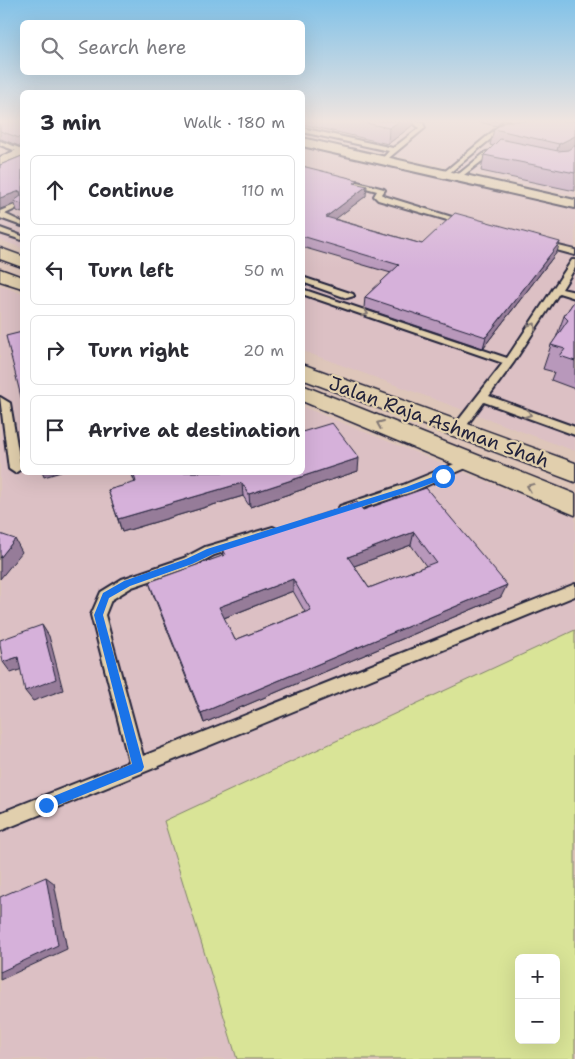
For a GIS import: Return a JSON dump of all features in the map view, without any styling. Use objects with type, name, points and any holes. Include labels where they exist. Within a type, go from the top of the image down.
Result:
[{"type":"main road","points":[[0,252],[20,261]]},
{"type":"main road","points":[[0,275],[20,282]]},
{"type":"main road","name":"Jalan Raja Ashman Shah","points":[[305,388],[458,429],[575,473]]},
{"type":"main road","name":"Jalan Raja Ashman Shah","points":[[305,388],[469,462],[575,505]]},
{"type":"street","points":[[435,170],[451,176],[575,204]]},
{"type":"lane","points":[[451,176],[457,170]]},
{"type":"lane","points":[[451,176],[460,170]]},
{"type":"lane","points":[[337,179],[382,190],[378,193],[378,196],[381,198],[474,224]]},
{"type":"lane","points":[[0,215],[20,205]]},
{"type":"lane","points":[[0,215],[20,223]]},
{"type":"lane","points":[[0,230],[20,237]]},
{"type":"lane","points":[[529,240],[575,253]]},
{"type":"lane","points":[[458,429],[509,362],[575,262]]},
{"type":"lane","points":[[305,280],[350,296],[340,304]]},
{"type":"lane","points":[[557,290],[575,295]]},
{"type":"lane","points":[[305,293],[509,362]]},
{"type":"lane","points":[[482,397],[572,430]]},
{"type":"lane","points":[[0,400],[5,403],[15,469]]},
{"type":"lane","points":[[333,513],[443,476],[469,462]]},
{"type":"lane","points":[[138,767],[98,615],[106,596],[127,584],[189,562],[210,551],[286,528]]},
{"type":"lane","points":[[0,822],[575,590]]},
{"type":"shaded area","points":[[0,170],[20,170],[20,247],[0,240]]},
{"type":"shaded area","points":[[305,170],[410,170],[575,208],[575,451],[305,352]]},
{"type":"shaded area","points":[[461,170],[575,170],[575,196]]},
{"type":"shaded area","points":[[0,285],[20,293],[20,475],[305,475],[305,408],[575,517],[575,1059],[0,1059]]},
{"type":"green space","points":[[575,630],[575,1059],[237,1059],[164,821]]},
{"type":"building","points":[[0,170],[20,170],[20,191],[0,198]]},
{"type":"building","points":[[305,170],[320,170],[358,180],[354,183],[367,186],[326,217],[422,244],[455,213],[560,242],[486,337],[365,297],[399,265],[305,237]]},
{"type":"building","points":[[562,170],[575,170],[575,173]]},
{"type":"building","points":[[20,197],[20,203],[14,201]]},
{"type":"building","points":[[575,300],[575,361],[560,356],[565,349],[551,345],[568,320],[564,316]]},
{"type":"building","points":[[20,332],[20,393],[6,336]]},
{"type":"building","points":[[332,423],[359,458],[249,494],[242,483],[118,519],[108,490],[136,482],[134,475],[305,475],[305,431]]},
{"type":"building","points":[[426,488],[507,585],[201,713],[149,582],[225,555],[222,549],[357,502],[363,510]],"holes":[[[414,532],[436,562],[369,588],[348,557]],[[293,579],[311,610],[235,640],[219,607]]]},
{"type":"building","points":[[0,534],[15,539],[0,558]]},
{"type":"building","points":[[42,625],[56,679],[25,691],[18,657],[3,662],[0,640]]},
{"type":"building","points":[[46,877],[58,945],[0,972],[0,897]]},
{"type":"route","points":[[46,805],[138,767],[98,615],[106,596],[127,584],[189,562],[210,551],[408,489],[443,476]]}]
